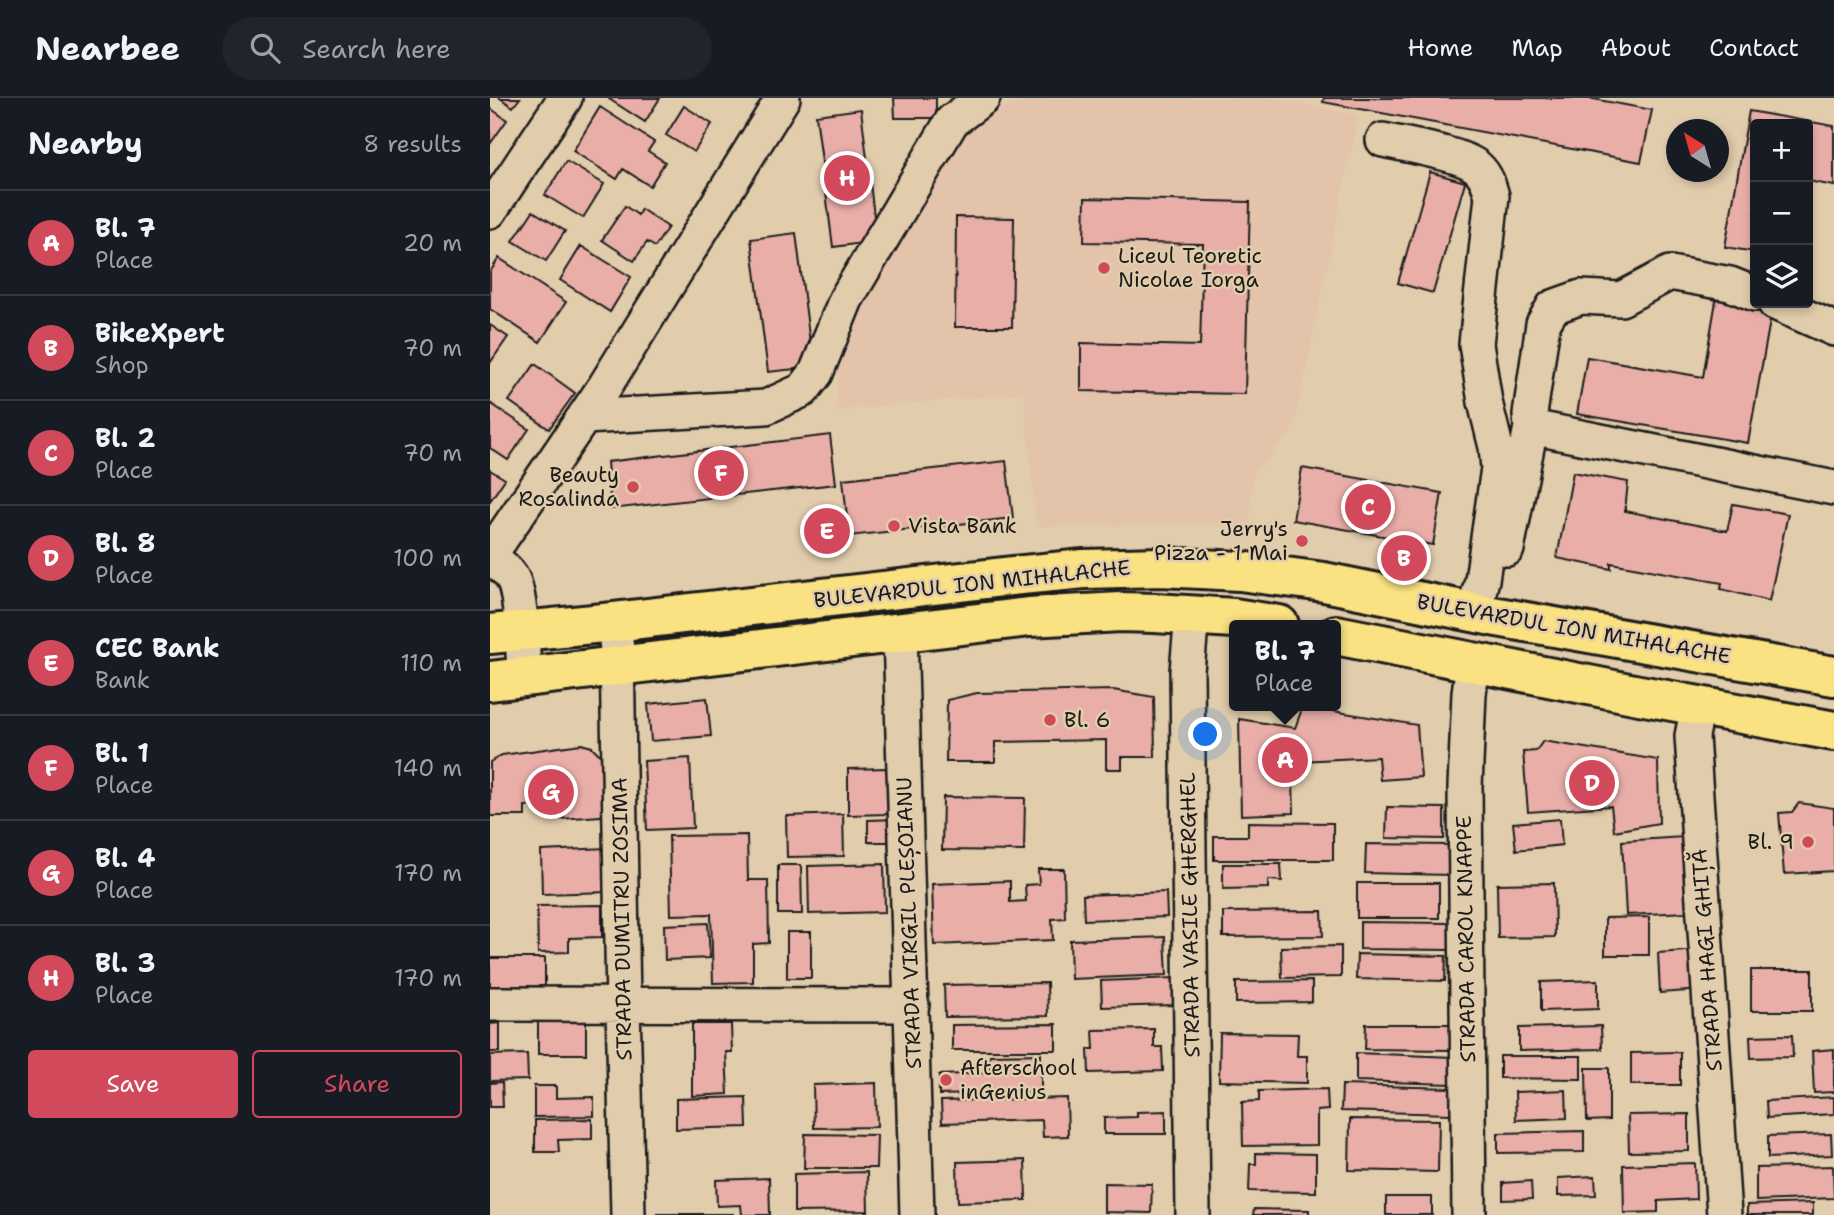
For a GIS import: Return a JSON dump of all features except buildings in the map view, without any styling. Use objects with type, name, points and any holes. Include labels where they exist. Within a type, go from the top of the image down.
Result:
[{"type":"main road","name":"BULEVARDUL ION MIHALACHE","points":[[506,633],[1012,576],[1138,567],[1240,571],[1324,582],[1483,614],[1834,676]]},
{"type":"main road","name":"BULEVARDUL ION MIHALACHE","points":[[507,679],[1029,617],[1121,612],[1247,620]]},
{"type":"main road","points":[[1341,636],[1834,731]]},
{"type":"street","points":[[490,211],[565,98]]},
{"type":"street","points":[[490,556],[584,417],[783,98]]},
{"type":"street","points":[[584,417],[766,407],[803,390],[816,373],[846,299],[952,109],[983,98]]},
{"type":"street","points":[[1383,140],[1461,158],[1477,166],[1487,179],[1492,196],[1476,344],[1498,468],[1482,580],[1483,614]]},
{"type":"street","points":[[1483,614],[1500,583],[1531,427],[1530,414],[1544,324],[1553,307],[1581,297],[1621,299],[1670,273],[1730,284],[1750,292]]},
{"type":"street","points":[[1786,308],[1834,329]]},
{"type":"street","points":[[1531,427],[1834,488]]},
{"type":"street","name":"BULEVARDUL ION MIHALACHE","points":[[490,556],[509,572],[514,581],[506,633],[507,679]]},
{"type":"street","name":"STRADA VASILE GHERGHEL","points":[[1192,615],[1187,671],[1193,1215]]},
{"type":"street","name":"STRADA DUMITRU ZOSIMA","points":[[614,622],[628,1215]]},
{"type":"street","name":"STRADA VIRGIL PLEȘOIANU","points":[[900,632],[917,1215]]},
{"type":"street","name":"STRADA CAROL KNAPPE","points":[[1469,1215],[1465,788],[1473,662]]},
{"type":"street","name":"STRADA HAGI GHIȚĂ","points":[[1698,706],[1692,736],[1724,1215]]},
{"type":"street","points":[[490,1004],[912,1006]]},
{"type":"shaded area","name":"Liceul Teoretic Nicolae Iorga","points":[[1036,98],[1275,98],[1358,115],[1294,427],[1253,475],[1249,524],[1037,526],[1024,393],[836,410],[838,367],[923,169],[990,113]]},
{"type":"place","name":"Bl. 3","points":[[847,178]]},
{"type":"place","name":"Liceul Teoretic Nicolae Iorga","points":[[1104,268]]},
{"type":"place","name":"Bl. 1","points":[[721,473]]},
{"type":"place","name":"Beauty Rosalinda","points":[[633,487]]},
{"type":"place","name":"Bl. 2","points":[[1368,507]]},
{"type":"place","name":"Vista Bank","points":[[894,526]]},
{"type":"place","name":"CEC Bank","points":[[827,531]]},
{"type":"place","name":"Jerry's Pizza - 1 Mai","points":[[1302,541]]},
{"type":"place","name":"BikeXpert","points":[[1404,558]]},
{"type":"place","name":"Bl. 6","points":[[1050,720]]},
{"type":"place","name":"Bl. 7","points":[[1285,760]]},
{"type":"place","name":"Bl. 8","points":[[1592,783]]},
{"type":"place","name":"Bl. 4","points":[[551,792]]},
{"type":"place","name":"Bl. 9","points":[[1808,842]]},
{"type":"place","name":"Afterschool inGenius","points":[[946,1080]]}]
